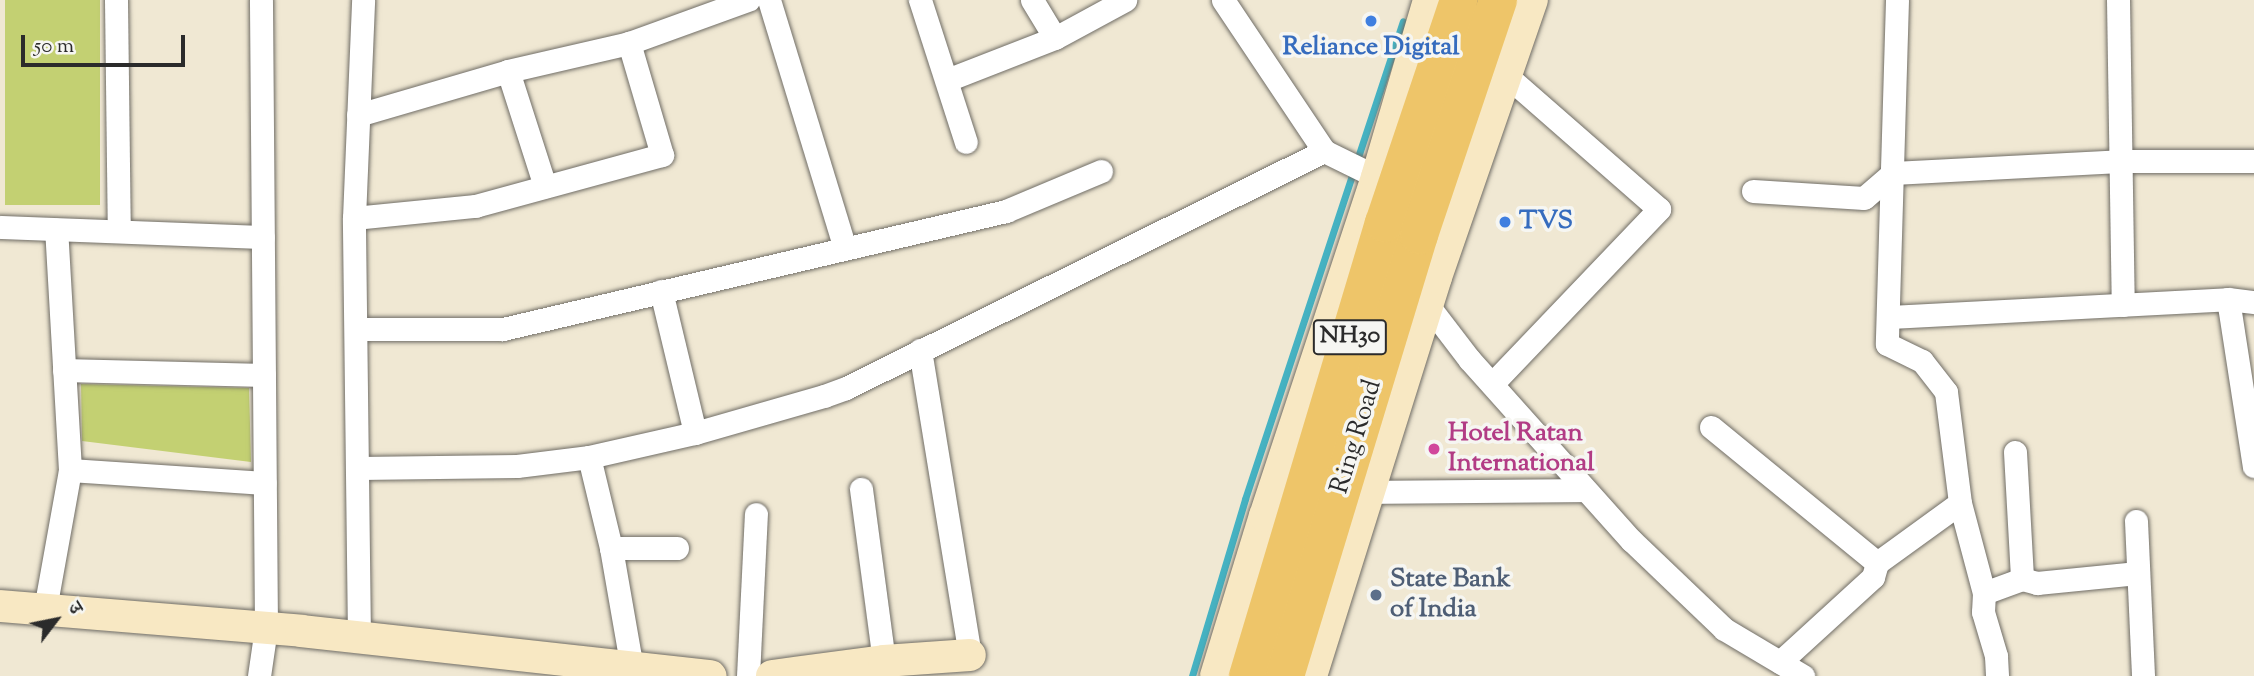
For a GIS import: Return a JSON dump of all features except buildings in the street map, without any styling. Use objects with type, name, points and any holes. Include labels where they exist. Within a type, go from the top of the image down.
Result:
[{"type":"highway","name":"Ring Road","points":[[1248,676],[1384,223],[1459,0]]},
{"type":"highway","name":"Ring Road","points":[[1285,676],[1419,235],[1492,17]]},
{"type":"street","points":[[116,0],[119,232]]},
{"type":"street","points":[[259,676],[266,628],[261,0]]},
{"type":"street","points":[[359,638],[354,218],[363,0]]},
{"type":"street","points":[[358,115],[508,71],[629,43],[748,0]]},
{"type":"street","points":[[769,0],[845,248]]},
{"type":"street","points":[[920,0],[966,142]]},
{"type":"street","points":[[1032,0],[1055,38]]},
{"type":"street","points":[[947,80],[1055,38],[1125,0]]},
{"type":"street","points":[[1223,0],[1351,165]]},
{"type":"street","points":[[1216,676],[1269,503],[1351,165],[1429,0]]},
{"type":"street","points":[[1492,17],[1518,0]]},
{"type":"street","points":[[1311,676],[1427,304],[1532,0]]},
{"type":"street","points":[[1898,0],[1886,344],[1922,361],[1946,392],[1960,503],[1983,593],[1983,612],[1996,656],[1997,676]]},
{"type":"street","points":[[2118,0],[2123,305]]},
{"type":"street","points":[[354,218],[475,206],[662,155],[629,43]]},
{"type":"street","points":[[508,71],[545,186]]},
{"type":"street","points":[[1492,384],[1659,209],[1506,75]]},
{"type":"street","points":[[1753,191],[1864,198],[1893,173],[2120,161],[2254,161]]},
{"type":"street","points":[[359,468],[517,466],[589,457],[695,433],[846,388],[920,350],[1351,165]]},
{"type":"street","points":[[356,329],[503,329],[1006,211],[1101,171]]},
{"type":"street","points":[[0,218],[0,227],[263,237]]},
{"type":"street","points":[[45,610],[70,470],[56,229]]},
{"type":"street","points":[[661,292],[695,433]]},
{"type":"street","points":[[1889,317],[2228,299],[2254,302]]},
{"type":"street","points":[[2228,299],[2254,466]]},
{"type":"street","points":[[1427,304],[1584,490],[1715,621],[1803,676]]},
{"type":"street","points":[[772,676],[884,661],[970,655],[920,350]]},
{"type":"street","points":[[64,370],[264,375]]},
{"type":"street","points":[[1711,427],[1877,563]]},
{"type":"street","points":[[2015,452],[2022,579]]},
{"type":"street","points":[[589,457],[611,548],[632,668]]},
{"type":"street","points":[[70,470],[265,483]]},
{"type":"street","points":[[861,489],[884,661]]},
{"type":"street","points":[[1368,492],[1584,490]]},
{"type":"street","points":[[1780,662],[1874,577],[1877,563],[1960,503]]},
{"type":"street","points":[[748,676],[756,514]]},
{"type":"street","points":[[2136,521],[2143,676]]},
{"type":"street","points":[[611,548],[677,548]]},
{"type":"street","points":[[1983,593],[2022,579],[2037,583],[2138,573]]},
{"type":"street","points":[[0,606],[266,628],[670,674],[711,676]]},
{"type":"green space","points":[[5,0],[100,0],[100,205],[5,205]]},
{"type":"green space","points":[[81,384],[249,388],[251,462],[82,441]]},
{"type":"waterway","points":[[1192,676],[1245,499],[1403,21]]},
{"type":"place","name":"Reliance Digital","points":[[1371,21]]},
{"type":"place","name":"TVS","points":[[1505,222]]},
{"type":"place","name":"Hotel Ratan International","points":[[1434,449]]},
{"type":"place","name":"State Bank of India","points":[[1376,595]]}]
